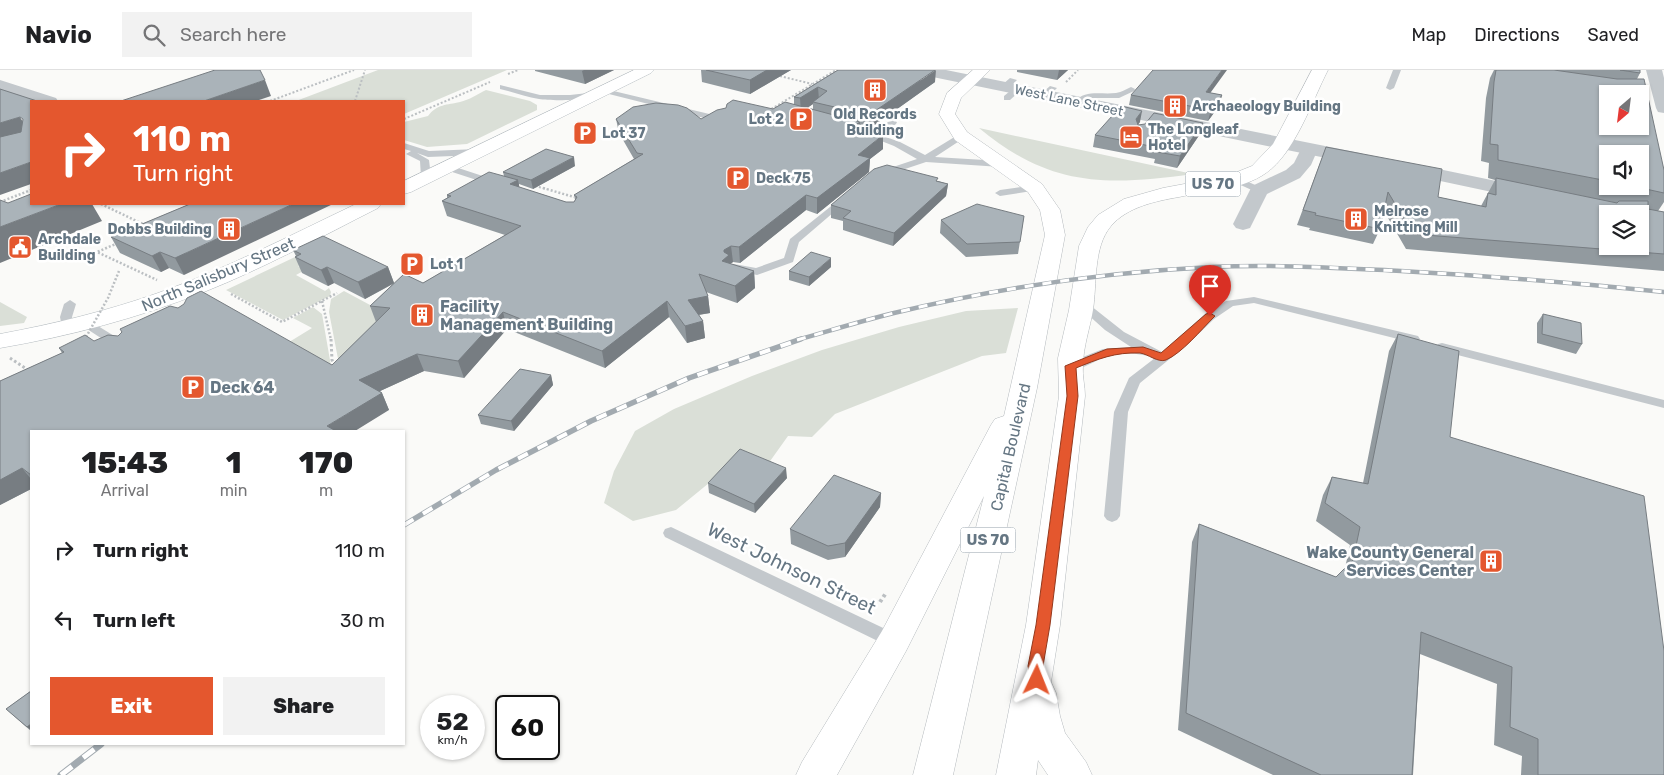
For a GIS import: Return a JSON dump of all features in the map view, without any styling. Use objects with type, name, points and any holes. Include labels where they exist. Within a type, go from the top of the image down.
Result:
[{"type":"main road","points":[[405,188],[646,70]]},
{"type":"main road","name":"US 70","points":[[1016,775],[1043,625],[1072,396],[1070,366],[1082,304],[1090,244],[1097,228],[1111,214],[1132,204],[1155,196],[1235,179],[1264,167],[1282,143],[1320,70]]},
{"type":"main road","name":"US 70","points":[[976,75],[953,96],[947,114],[961,136],[1035,188]]},
{"type":"main road","name":"Capital Boulevard","points":[[933,775],[1024,388],[1055,236],[1050,210],[1035,188]]},
{"type":"main road","name":"North Salisbury Street","points":[[7,350],[40,334],[197,293],[369,205]]},
{"type":"main road","points":[[816,775],[894,641],[1024,388]]},
{"type":"main road","points":[[1036,666],[1039,707],[1043,728],[1056,755],[1072,775]]},
{"type":"street","name":"West Lane Street","points":[[923,70],[976,75],[1011,88],[1049,91],[1078,102],[1147,122],[1282,143],[1550,198]]},
{"type":"street","points":[[1654,70],[1659,99]]},
{"type":"street","points":[[0,85],[47,100]]},
{"type":"street","points":[[1243,224],[1259,190],[1293,174],[1302,165],[1309,149]]},
{"type":"lane","points":[[1390,88],[1397,70]]},
{"type":"lane","points":[[503,87],[540,97],[570,97],[601,92],[723,120]]},
{"type":"lane","points":[[1078,102],[1085,96],[1119,96],[1126,94],[1131,89]]},
{"type":"lane","points":[[540,97],[548,108],[548,118]]},
{"type":"lane","points":[[874,135],[893,122]]},
{"type":"lane","points":[[856,130],[897,144],[925,159],[1001,164]]},
{"type":"lane","points":[[870,177],[925,159],[961,136]]},
{"type":"lane","points":[[405,146],[428,154],[478,152]]},
{"type":"lane","points":[[405,152],[424,160],[426,177]]},
{"type":"lane","points":[[446,168],[506,186]]},
{"type":"lane","points":[[1235,179],[1259,190]]},
{"type":"lane","points":[[1000,192],[1035,188]]},
{"type":"lane","points":[[733,267],[757,272],[788,260],[794,240],[851,194]]},
{"type":"lane","points":[[1112,516],[1121,412],[1134,381],[1183,342],[1210,316],[1230,302],[1254,300],[1664,404]]},
{"type":"lane","points":[[1082,304],[1105,325],[1143,350],[1163,357]]},
{"type":"lane","points":[[77,323],[125,348]]},
{"type":"lane","points":[[1070,366],[1107,352],[1143,350]]},
{"type":"lane","name":"West Johnson Street","points":[[671,534],[894,641]]},
{"type":"path","points":[[273,100],[354,70]]},
{"type":"path","points":[[355,100],[365,70]]},
{"type":"path","points":[[500,78],[518,70]]},
{"type":"path","points":[[764,114],[836,70]]},
{"type":"path","points":[[780,76],[813,84]]},
{"type":"path","points":[[405,119],[492,81]]},
{"type":"path","points":[[528,184],[574,197]]},
{"type":"path","points":[[0,202],[30,190]]},
{"type":"path","points":[[103,205],[152,228]]},
{"type":"path","points":[[125,240],[97,252],[160,282]]},
{"type":"path","points":[[77,323],[108,298],[119,271]]},
{"type":"path","points":[[230,293],[282,322],[337,293]]},
{"type":"path","points":[[322,301],[328,323],[332,360],[338,369]]},
{"type":"path","points":[[7,350],[28,370]]},
{"type":"path","points":[[880,602],[886,593]]},
{"type":"shaded area","points":[[378,70],[507,70],[405,114],[405,100],[299,100]]},
{"type":"shaded area","points":[[486,90],[530,101],[537,105],[537,110],[467,144],[427,147],[405,140],[405,122],[428,116],[439,107],[470,98]]},
{"type":"shaded area","points":[[979,128],[1193,174],[1132,180],[1080,178],[1055,172],[1030,162]]},
{"type":"shaded area","points":[[316,247],[328,252],[298,266],[305,270],[296,275],[325,291],[329,288],[330,296],[283,320],[226,290]]},
{"type":"shaded area","points":[[344,291],[385,313],[339,364],[329,312],[331,299]]},
{"type":"shaded area","points":[[0,302],[27,317],[24,323],[0,326]]},
{"type":"shaded area","points":[[313,307],[322,314],[331,366],[281,347],[312,328],[293,318]]},
{"type":"shaded area","points":[[1018,308],[1006,353],[982,356],[835,414],[812,437],[788,436],[768,464],[709,483],[676,510],[633,521],[604,503],[614,471],[635,431],[674,409],[752,376],[822,350],[899,327],[966,311]]},
{"type":"building","points":[[215,70],[260,70],[265,80],[207,100],[124,100]]},
{"type":"building","points":[[706,70],[767,70],[750,80]]},
{"type":"building","name":"Old Records Building","points":[[838,70],[935,70],[869,115],[813,102],[827,91],[818,87],[800,98],[794,97]]},
{"type":"building","points":[[1153,70],[1222,70],[1206,92],[1222,95],[1211,110],[1131,95]]},
{"type":"building","points":[[1496,70],[1554,70],[1617,79],[1644,79],[1645,85],[1599,85],[1599,135],[1649,135],[1649,102],[1664,170],[1664,193],[1649,190],[1649,145],[1599,145],[1599,179],[1498,160],[1498,145],[1490,144]]},
{"type":"building","points":[[1620,70],[1640,70],[1640,73]]},
{"type":"building","points":[[0,89],[34,100],[30,100],[30,162],[0,173],[0,137],[21,132],[23,119],[20,117],[0,123]]},
{"type":"building","points":[[733,100],[773,109],[785,102],[860,122],[852,127],[883,135],[858,155],[870,158],[817,198],[806,195],[739,247],[731,246],[724,250],[729,255],[722,261],[754,271],[735,286],[699,274],[708,296],[688,300],[703,321],[685,326],[667,301],[602,351],[503,312],[458,361],[417,354],[359,380],[382,393],[327,426],[334,430],[30,430],[30,474],[22,468],[0,480],[0,381],[64,352],[59,348],[85,335],[94,341],[108,335],[118,336],[122,332],[120,329],[170,306],[178,308],[184,304],[187,298],[201,291],[332,365],[390,308],[370,306],[404,274],[423,283],[521,226],[442,201],[451,196],[447,195],[489,172],[518,180],[510,184],[566,202],[574,202],[577,197],[574,195],[643,154],[637,153],[616,119],[633,107],[656,103],[678,105],[687,108],[701,119],[717,110],[726,108],[727,104]]},
{"type":"building","points":[[1121,106],[1142,111],[1136,119],[1138,125],[1145,124],[1154,113],[1203,123],[1180,156],[1157,152],[1160,148],[1095,135]]},
{"type":"building","points":[[1326,147],[1442,169],[1438,197],[1486,207],[1488,193],[1496,195],[1496,178],[1617,203],[1619,201],[1648,201],[1648,205],[1599,205],[1599,249],[1413,234],[1388,192],[1380,229],[1315,215],[1316,213],[1303,210]]},
{"type":"building","points":[[546,149],[574,157],[531,180],[503,172]]},
{"type":"building","points":[[887,165],[938,178],[936,181],[948,184],[894,233],[843,218],[851,211],[831,205],[874,169]]},
{"type":"building","points":[[30,194],[30,205],[58,205],[0,227],[0,200],[8,203]]},
{"type":"building","points":[[977,204],[1024,216],[1020,242],[967,244],[941,220]]},
{"type":"building","points":[[188,205],[291,205],[175,258],[160,252],[152,256],[111,237]]},
{"type":"building","points":[[1649,209],[1664,212],[1664,254],[1649,253]]},
{"type":"building","points":[[323,236],[388,267],[358,282],[327,267],[321,270],[295,257],[301,254],[293,250]]},
{"type":"building","points":[[811,252],[831,258],[809,277],[789,271]]},
{"type":"building","points":[[1543,314],[1581,323],[1582,344],[1542,334]]},
{"type":"building","points":[[1398,334],[1459,351],[1450,437],[1644,496],[1664,651],[1664,775],[1538,775],[1538,739],[1510,727],[1512,667],[1421,632],[1412,775],[1321,775],[1186,713],[1199,524],[1336,577],[1353,560],[1360,527],[1325,503],[1332,477],[1368,484]]},
{"type":"building","points":[[520,369],[551,375],[511,421],[478,415]]},
{"type":"building","points":[[740,449],[786,468],[754,504],[708,483]]},
{"type":"building","points":[[834,475],[881,493],[845,543],[828,546],[790,529]]},
{"type":"building","points":[[30,692],[30,725],[27,727],[6,709]]},
{"type":"railway","points":[[797,340],[894,313],[973,296],[1052,282],[1172,269],[1283,266],[1401,271],[1664,292]]},
{"type":"railway","points":[[405,524],[496,470],[591,421],[689,378],[801,339]]},
{"type":"railway","points":[[61,775],[100,745]]},
{"type":"place","name":"Old Records Building","points":[[875,90]]},
{"type":"place","name":"Archaeology Building","points":[[1175,106]]},
{"type":"place","name":"Lot 2","points":[[801,119]]},
{"type":"place","name":"Lot 37","points":[[585,133]]},
{"type":"place","name":"The Longleaf Hotel","points":[[1131,137]]},
{"type":"place","name":"Deck 75","points":[[738,178]]},
{"type":"place","name":"Melrose Knitting Mill","points":[[1356,219]]},
{"type":"place","name":"Dobbs Building","points":[[229,229]]},
{"type":"place","name":"Archdale Building","points":[[20,247]]},
{"type":"place","name":"Lot 1","points":[[412,264]]},
{"type":"place","name":"Facility Management Building","points":[[422,315]]},
{"type":"place","name":"Deck 64","points":[[193,387]]},
{"type":"place","name":"Wake County General Services Center","points":[[1491,561]]},
{"type":"route","points":[[1037,680],[1036,666],[1043,625],[1072,396],[1070,366],[1107,352],[1143,350],[1163,357],[1183,342],[1210,316]]}]
